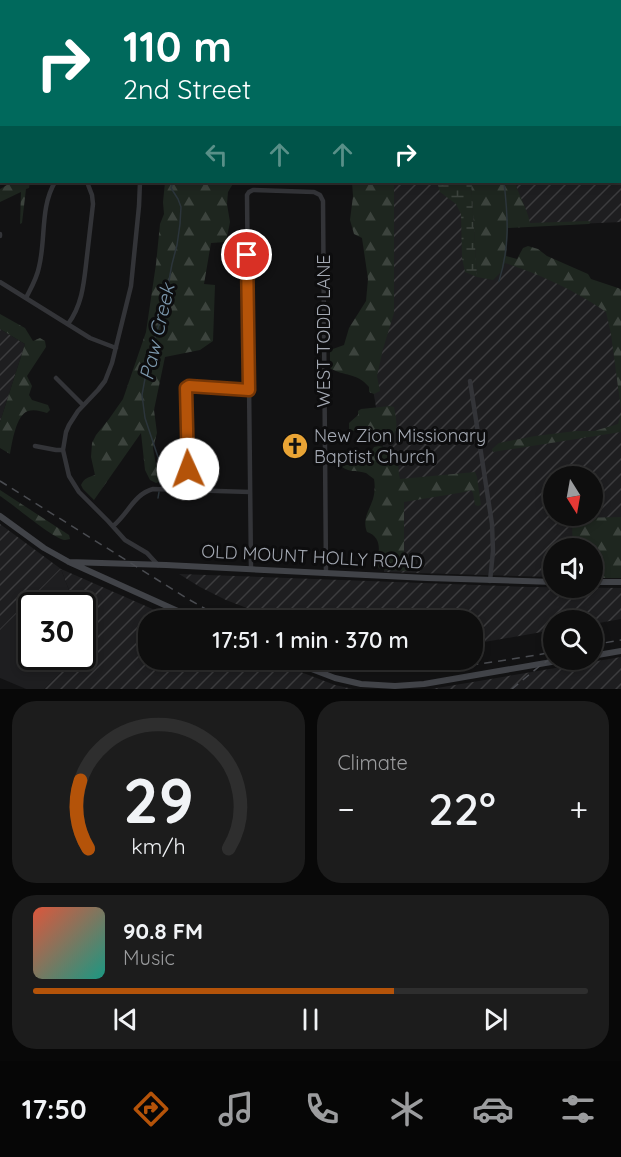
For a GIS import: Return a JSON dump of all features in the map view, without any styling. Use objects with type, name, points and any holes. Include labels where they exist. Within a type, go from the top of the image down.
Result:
[{"type":"street","points":[[26,298],[39,268],[49,195],[55,183]]},
{"type":"street","points":[[68,324],[77,310],[84,283],[93,204],[87,183]]},
{"type":"street","points":[[140,183],[131,286],[112,363],[105,381],[83,405],[69,425],[63,450],[66,468],[79,492],[125,540],[147,553],[158,565]]},
{"type":"street","name":"WEST TODD LANE","points":[[249,390],[247,195],[253,190],[314,192],[321,196],[323,201],[326,574]]},
{"type":"street","points":[[0,282],[90,338],[116,348]]},
{"type":"street","points":[[56,378],[83,405]]},
{"type":"street","points":[[470,381],[492,524],[493,551],[490,581]]},
{"type":"street","points":[[188,489],[186,388],[189,386],[249,390],[251,569]]},
{"type":"street","points":[[34,446],[63,450]]},
{"type":"street","points":[[113,526],[122,519],[139,495],[146,491],[163,488],[250,492]]},
{"type":"street","points":[[0,516],[44,548],[69,562],[176,610]]},
{"type":"street","name":"OLD MOUNT HOLLY ROAD","points":[[69,562],[543,582]]},
{"type":"street","points":[[603,582],[621,582]]},
{"type":"street","points":[[603,654],[621,651]]},
{"type":"street","points":[[314,670],[335,678],[370,685],[395,686],[424,684],[543,664]]},
{"type":"shaded area","points":[[378,183],[621,183],[621,222],[508,227],[506,258],[621,293],[621,578],[603,578],[603,538],[543,538],[543,577],[384,572],[389,481],[362,327],[385,314]]},
{"type":"shaded area","points":[[0,329],[25,344],[0,422]]},
{"type":"shaded area","points":[[0,524],[61,569],[38,592],[18,592],[18,612],[0,630]]},
{"type":"shaded area","points":[[61,569],[70,592],[38,592]]},
{"type":"shaded area","points":[[61,569],[155,610],[138,610],[138,670],[295,670],[335,685],[353,689],[44,689],[63,670],[96,670],[96,592],[70,592]]},
{"type":"shaded area","points":[[179,574],[543,587],[543,598],[603,598],[603,588],[621,588],[621,619],[603,622],[603,610],[543,610],[543,632],[483,642],[483,610],[252,610],[200,587]]},
{"type":"shaded area","points":[[18,612],[18,670],[63,670],[44,689],[26,689],[0,678],[0,630]]},
{"type":"shaded area","points":[[621,657],[621,689],[431,689],[544,670],[603,670],[603,660]]},
{"type":"green space","points":[[10,183],[30,183],[29,188],[26,189],[22,223],[20,224],[21,192],[0,202],[0,189]]},
{"type":"green space","points":[[165,183],[233,183],[228,192],[230,222],[226,242],[211,243],[204,284],[215,285],[213,341],[200,350],[165,357],[154,410],[157,433],[153,448],[156,465],[165,475],[165,480],[156,483],[150,480],[145,470],[141,433],[94,500],[81,485],[85,479],[95,475],[91,457],[92,443],[123,399],[146,332],[160,224],[164,214]]},
{"type":"green space","points":[[352,183],[394,183],[394,313],[377,376],[380,391],[374,394],[369,392],[369,387],[360,379],[330,368],[330,350],[344,345],[349,328],[366,301],[368,279],[362,238],[354,234],[350,220]]},
{"type":"green space","points":[[437,183],[471,183],[477,277],[465,272],[462,258],[461,214],[456,204],[440,192]]},
{"type":"green space","points":[[471,183],[515,183],[530,223],[591,222],[589,224],[508,228],[506,256],[517,259],[523,248],[528,246],[588,274],[591,279],[621,289],[621,410],[606,312],[557,284],[505,263],[502,271],[493,280],[477,277]]},
{"type":"green space","points":[[0,314],[25,328],[33,341],[40,338],[45,341],[46,347],[27,376],[32,386],[29,395],[32,400],[48,405],[50,410],[47,413],[28,411],[20,418],[10,454],[0,448],[0,422],[25,344],[0,329]]},
{"type":"green space","points":[[394,407],[396,422],[395,433],[392,437],[372,441],[363,430],[349,429],[349,423],[361,409]]},
{"type":"green space","points":[[621,412],[621,432],[493,452],[492,449],[499,443],[535,436],[594,431],[618,424]]},
{"type":"green space","points":[[379,446],[391,450],[397,456],[400,479],[475,472],[477,477],[481,505],[475,505],[471,490],[404,502],[404,556],[412,571],[384,570],[376,565],[379,545],[375,537],[367,532],[365,523],[374,496],[374,479],[366,473],[342,467],[360,464],[374,447]]},
{"type":"green space","points":[[0,490],[69,535],[70,539],[59,538],[43,528],[0,496]]},
{"type":"green space","points":[[603,517],[621,517],[621,578],[603,578],[603,538],[573,538],[573,526],[603,526]]},
{"type":"waterway","name":"Paw Creek","points":[[160,484],[160,463],[145,418],[142,395],[149,357],[164,308],[177,245],[181,207],[171,188],[173,183]]},
{"type":"waterway","points":[[499,281],[505,256],[507,232],[504,183]]},
{"type":"waterway","name":"Paw Creek","points":[[158,498],[159,492]]},
{"type":"railway","points":[[0,481],[208,610]]},
{"type":"railway","points":[[603,643],[621,640]]},
{"type":"railway","points":[[483,664],[543,654]]},
{"type":"railway","points":[[512,689],[543,663]]},
{"type":"place","name":"New Zion Missionary Baptist Church","points":[[295,446]]},
{"type":"route","points":[[188,469],[186,388],[189,386],[249,390],[247,255]]}]
